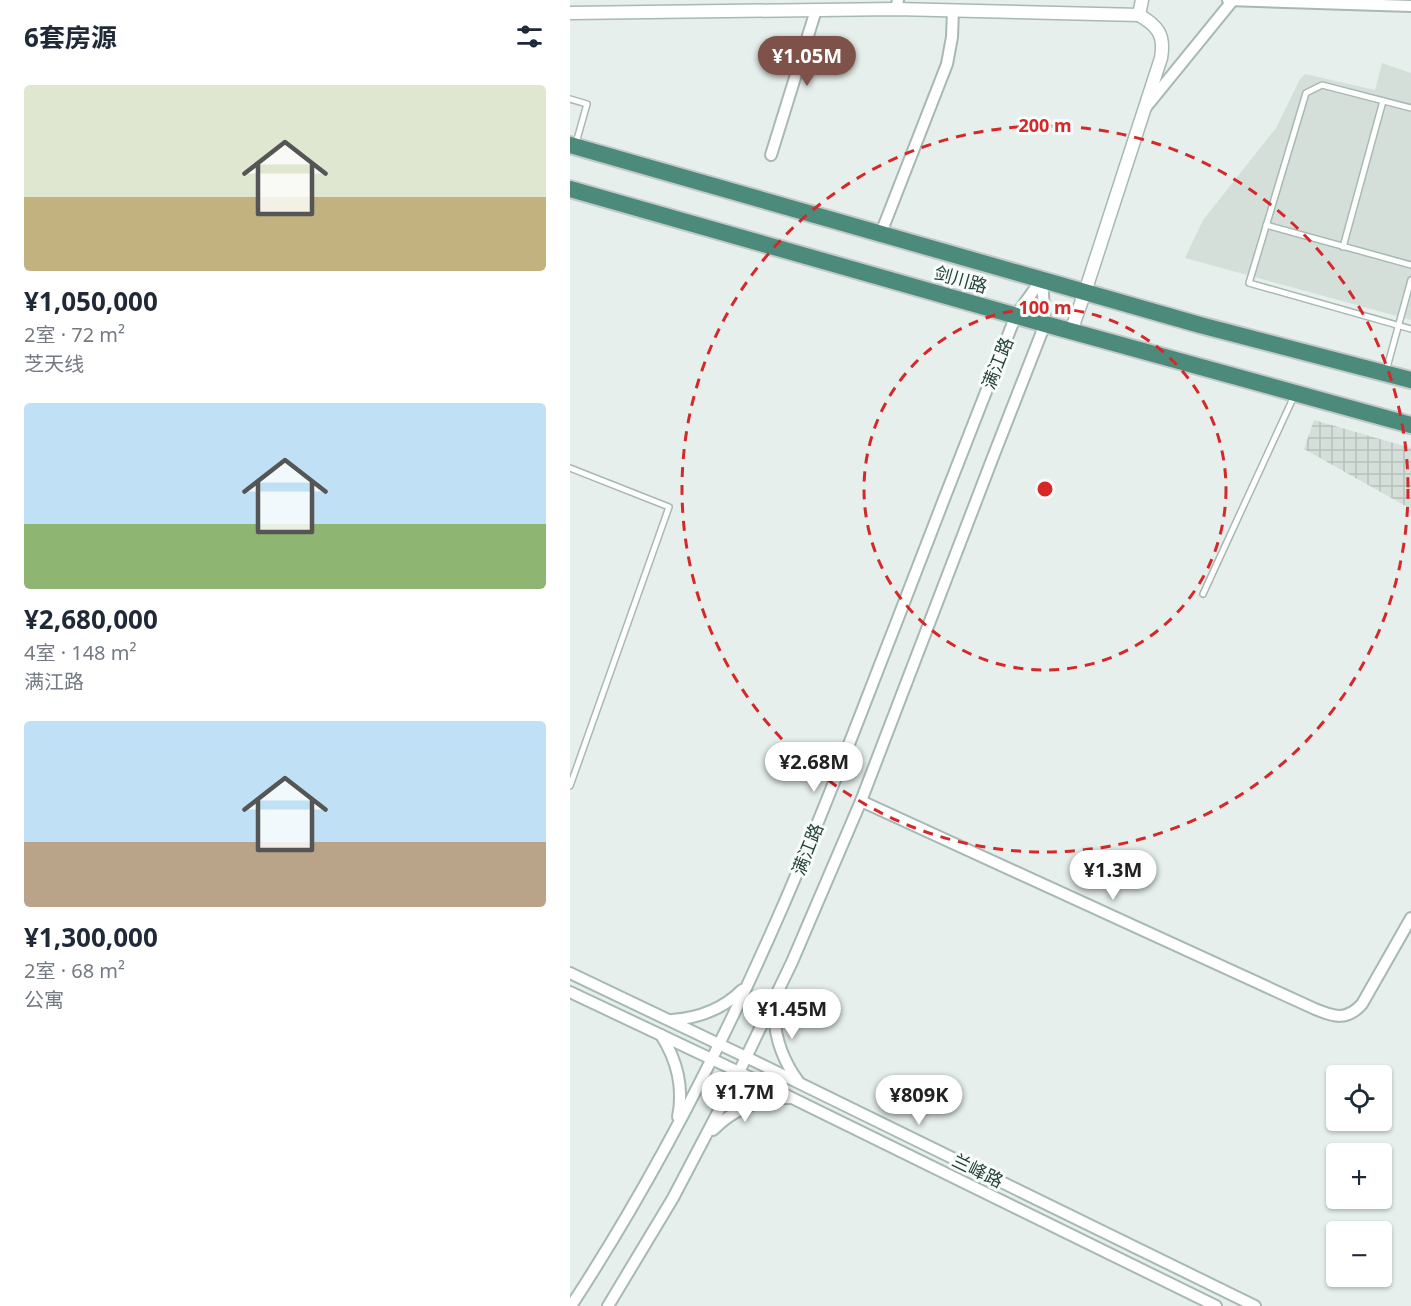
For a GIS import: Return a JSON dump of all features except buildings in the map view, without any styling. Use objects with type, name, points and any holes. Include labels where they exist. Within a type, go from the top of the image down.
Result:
[{"type":"highway","name":"剑川路","points":[[572,146],[1200,325],[1411,380]]},
{"type":"highway","name":"剑川路","points":[[570,189],[1071,331],[1411,424]]},
{"type":"street","points":[[662,13],[664,0]]},
{"type":"street","points":[[1139,15],[1142,0]]},
{"type":"street","points":[[1228,0],[1411,6]]},
{"type":"street","points":[[1145,110],[1233,0]]},
{"type":"street","points":[[570,13],[816,10],[897,4],[953,10],[1139,15],[1153,25],[1159,33],[1162,42],[1161,58],[1071,331]]},
{"type":"street","points":[[771,155],[816,10]]},
{"type":"street","points":[[881,233],[947,64],[952,37],[953,10]]},
{"type":"street","name":"满江路","points":[[571,1306],[627,1216],[673,1133],[748,983],[826,802],[1016,315],[1042,279]]},
{"type":"street","name":"满江路","points":[[608,1306],[654,1232],[739,1072],[808,926],[861,801],[1046,324],[1042,279]]},
{"type":"street","points":[[861,801],[1332,1015],[1349,1015],[1362,1004],[1411,918]]},
{"type":"street","name":"兰峰路","points":[[570,973],[1255,1306]]},
{"type":"street","points":[[670,1020],[694,1017],[717,1009],[734,998],[748,983]]},
{"type":"street","name":"兰峰路","points":[[570,992],[739,1072],[1216,1306]]},
{"type":"street","points":[[774,999],[774,1020],[778,1040],[786,1063],[800,1083]]},
{"type":"street","points":[[661,1035],[676,1064],[680,1086],[679,1110],[673,1133]]},
{"type":"street","points":[[699,1150],[714,1129],[733,1113],[762,1101],[792,1098]]},
{"type":"lane","points":[[1411,108],[1322,85],[1306,93],[1249,283],[1411,329]]},
{"type":"lane","points":[[570,99],[587,104],[572,146]]},
{"type":"lane","points":[[1343,247],[1383,101]]},
{"type":"lane","points":[[1266,225],[1411,266]]},
{"type":"lane","points":[[1385,373],[1411,280]]},
{"type":"lane","points":[[1203,594],[1296,393]]},
{"type":"lane","points":[[570,468],[669,507],[570,786]]},
{"type":"shaded area","points":[[1382,63],[1411,73],[1411,320],[1185,258],[1203,220],[1276,128],[1299,81],[1305,74],[1375,90]]},
{"type":"shaded area","points":[[1314,420],[1411,448],[1411,509],[1304,449]]}]
